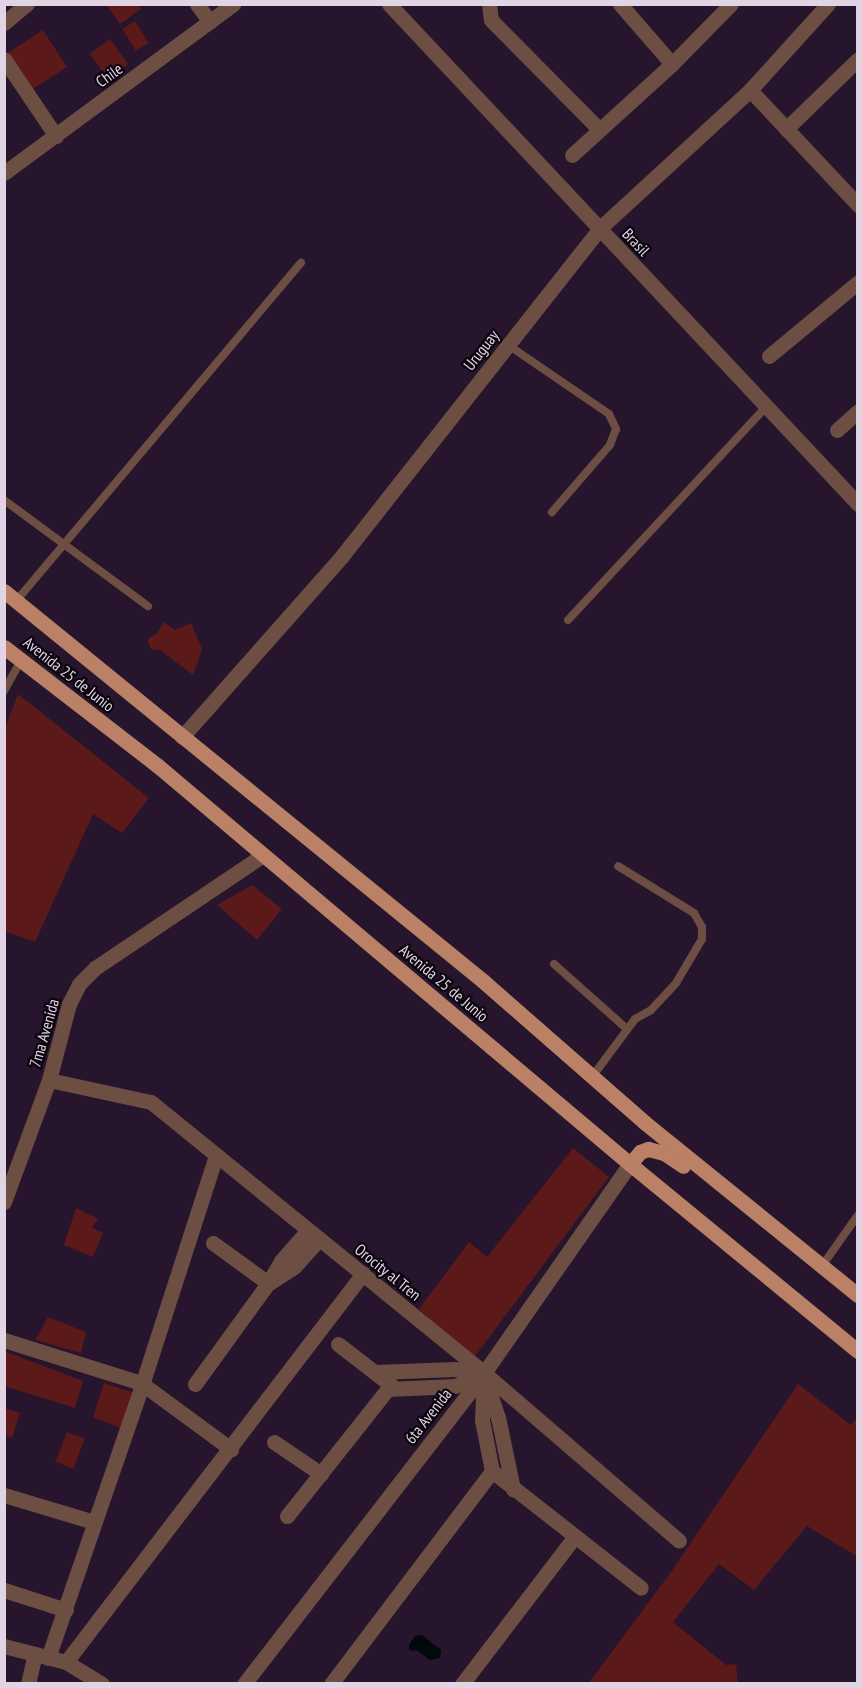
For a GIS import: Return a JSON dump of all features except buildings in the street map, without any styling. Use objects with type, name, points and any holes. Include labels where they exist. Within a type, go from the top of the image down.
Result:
[{"type":"main road","name":"Avenida 25 de Junio","points":[[4,591],[483,981],[592,1077],[858,1295]]},
{"type":"main road","name":"Avenida 25 de Junio","points":[[4,647],[158,766],[630,1164],[858,1351]]},
{"type":"main road","points":[[630,1164],[643,1150],[664,1153],[737,1205],[765,1220]]},
{"type":"street","points":[[4,22],[27,4]]},
{"type":"street","points":[[197,4],[210,22]]},
{"type":"street","name":"Chile","points":[[4,173],[233,4]]},
{"type":"street","name":"Brasil","points":[[389,4],[858,504]]},
{"type":"street","points":[[489,4],[491,20],[599,129]]},
{"type":"street","points":[[620,4],[672,64]]},
{"type":"street","points":[[572,155],[672,64],[731,4]]},
{"type":"street","name":"Uruguay","points":[[182,737],[342,556],[599,228],[750,90],[828,4]]},
{"type":"street","points":[[4,59],[56,136]]},
{"type":"street","points":[[786,129],[858,59]]},
{"type":"street","points":[[750,90],[858,205]]},
{"type":"street","points":[[769,356],[858,282]]},
{"type":"street","points":[[837,430],[858,411]]},
{"type":"street","name":"7ma Avenida","points":[[4,1202],[49,1080],[69,1004],[79,984],[95,968],[263,855]]},
{"type":"street","name":"Orocity al Tren","points":[[49,1080],[151,1102],[484,1373],[679,1541]]},
{"type":"street","points":[[28,1683],[66,1610],[216,1155]]},
{"type":"street","name":"6ta Avenida","points":[[244,1683],[484,1373],[630,1164]]},
{"type":"street","points":[[195,1384],[268,1283],[294,1267],[313,1234]]},
{"type":"street","points":[[213,1243],[268,1283]]},
{"type":"street","points":[[66,1662],[363,1274]]},
{"type":"street","points":[[4,1340],[141,1383],[231,1449]]},
{"type":"street","points":[[287,1516],[391,1385],[338,1344]]},
{"type":"street","points":[[375,1372],[455,1368],[484,1373]]},
{"type":"street","points":[[387,1389],[455,1386],[484,1373]]},
{"type":"street","points":[[484,1373],[482,1420],[492,1471],[641,1588]]},
{"type":"street","points":[[484,1373],[498,1417],[513,1489]]},
{"type":"street","points":[[274,1442],[321,1474]]},
{"type":"street","points":[[330,1683],[492,1471]]},
{"type":"street","points":[[4,1494],[94,1522]]},
{"type":"street","points":[[462,1683],[575,1536]]},
{"type":"street","points":[[4,1590],[66,1610]]},
{"type":"street","points":[[4,1646],[66,1662],[102,1683]]},
{"type":"lane","points":[[17,600],[301,263]]},
{"type":"lane","points":[[508,345],[609,414],[616,429],[610,445],[552,512]]},
{"type":"lane","points":[[568,620],[766,407]]},
{"type":"lane","points":[[4,500],[63,546],[147,606]]},
{"type":"lane","points":[[4,691],[21,660]]},
{"type":"lane","points":[[592,1077],[635,1019],[651,1010],[676,983],[702,939],[702,927],[694,912],[618,866]]},
{"type":"lane","points":[[554,964],[627,1029]]},
{"type":"lane","points":[[822,1266],[858,1215]]},
{"type":"shaded area","points":[[422,1635],[441,1650],[440,1658],[430,1660],[418,1651],[409,1650],[409,1645],[415,1636]]}]
